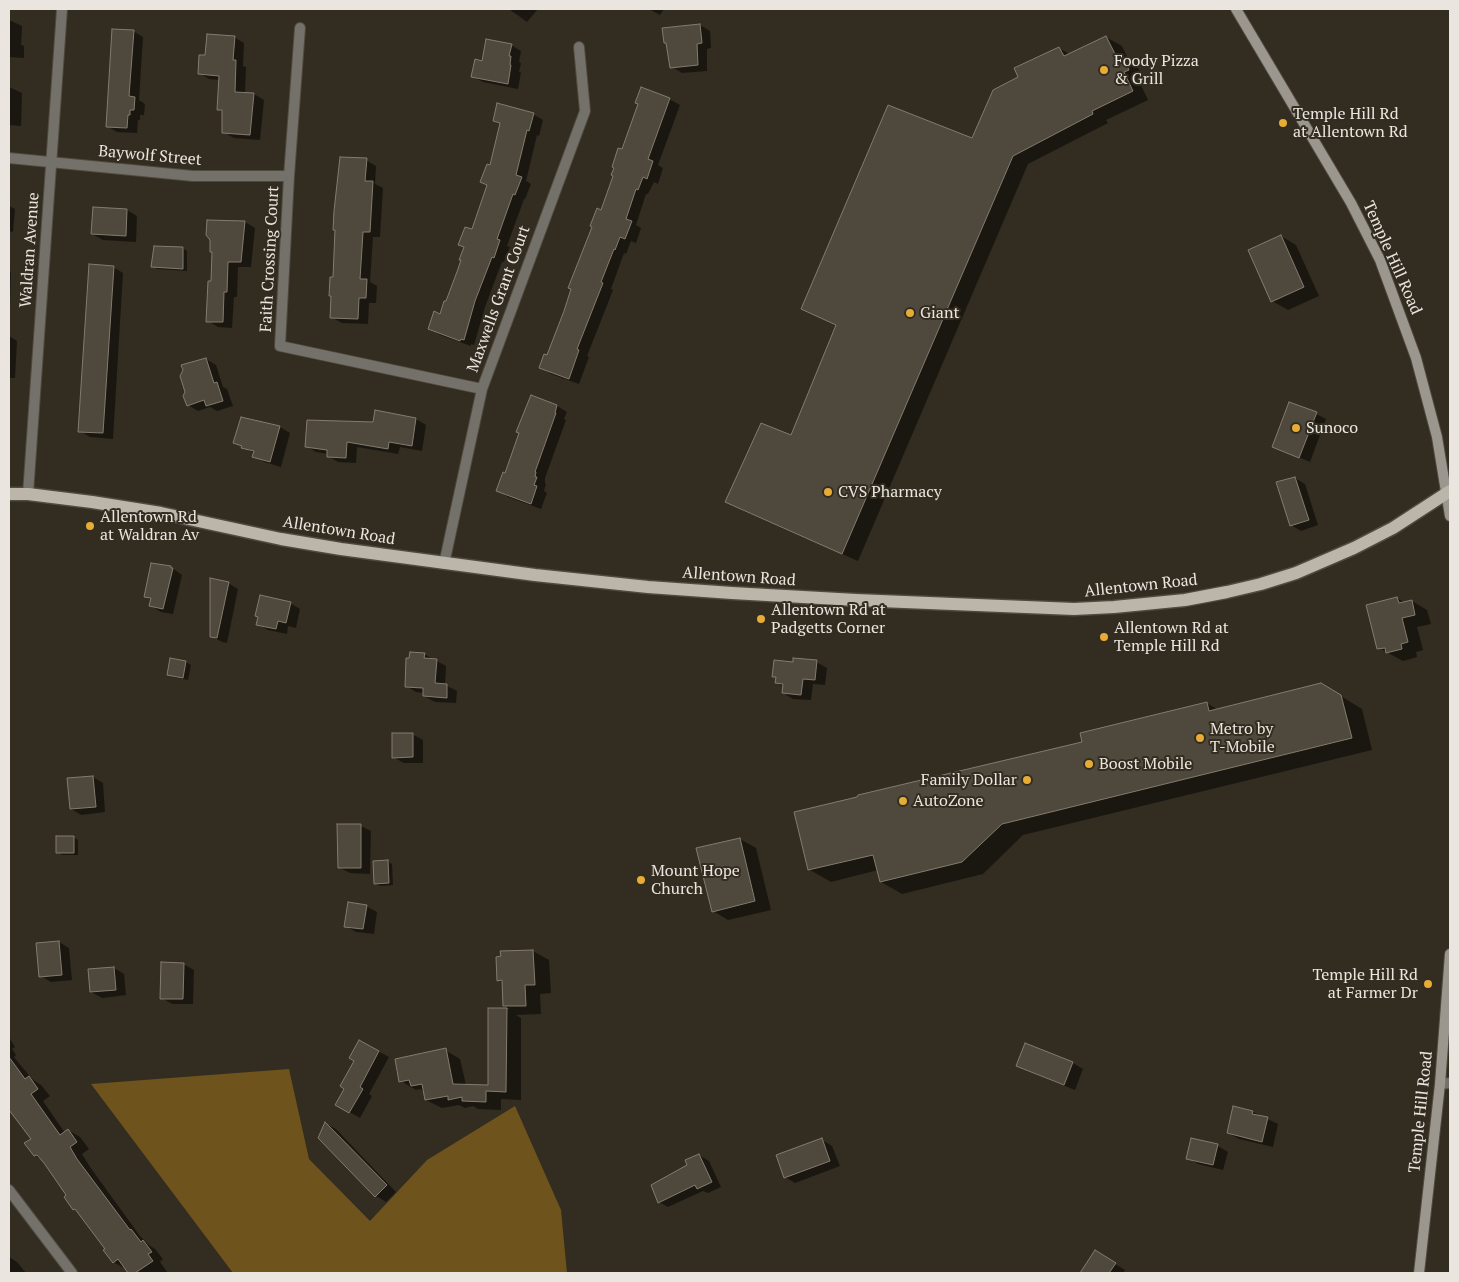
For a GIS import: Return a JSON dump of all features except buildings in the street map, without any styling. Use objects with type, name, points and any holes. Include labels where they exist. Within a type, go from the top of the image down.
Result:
[{"type":"main road","name":"Temple Hill Road","points":[[1236,9],[1351,203],[1380,260],[1416,358],[1437,437],[1448,492],[1450,516]]},
{"type":"main road","name":"Allentown Road","points":[[9,494],[28,494],[117,506],[290,540],[444,564],[648,587],[856,600],[1074,609],[1185,600],[1227,592],[1296,573],[1337,556],[1392,528],[1448,492]]},
{"type":"main road","name":"Temple Hill Road","points":[[1419,1273],[1445,1084],[1450,954]]},
{"type":"street","name":"Waldran Avenue","points":[[28,494],[62,9]]},
{"type":"street","name":"Faith Crossing Court","points":[[300,28],[289,176],[280,346],[482,389]]},
{"type":"street","name":"Maxwells Grant Court","points":[[444,564],[482,389],[585,111],[579,47]]},
{"type":"street","name":"Baywolf Street","points":[[9,158],[193,176],[289,176]]},
{"type":"street","points":[[9,1190],[72,1273]]},
{"type":"shaded area","points":[[289,1069],[309,1159],[370,1221],[427,1160],[515,1106],[561,1210],[567,1273],[233,1273],[91,1084]]},
{"type":"place","name":"Foody Pizza & Grill","points":[[1104,70]]},
{"type":"place","name":"Temple Hill Rd at Allentown Rd","points":[[1283,123]]},
{"type":"place","name":"Giant","points":[[910,313]]},
{"type":"place","name":"Sunoco","points":[[1296,428]]},
{"type":"place","name":"CVS Pharmacy","points":[[828,492]]},
{"type":"place","name":"Allentown Rd at Waldran Av","points":[[90,526]]},
{"type":"place","name":"Allentown Rd at Padgetts Corner","points":[[761,619]]},
{"type":"place","name":"Allentown Rd at Temple Hill Rd","points":[[1104,637]]},
{"type":"place","name":"Metro by T-Mobile","points":[[1200,738]]},
{"type":"place","name":"Boost Mobile","points":[[1089,764]]},
{"type":"place","name":"Family Dollar","points":[[1027,780]]},
{"type":"place","name":"AutoZone","points":[[903,801]]},
{"type":"place","name":"Mount Hope Church","points":[[641,880]]},
{"type":"place","name":"Temple Hill Rd at Farmer Dr","points":[[1428,984]]}]
